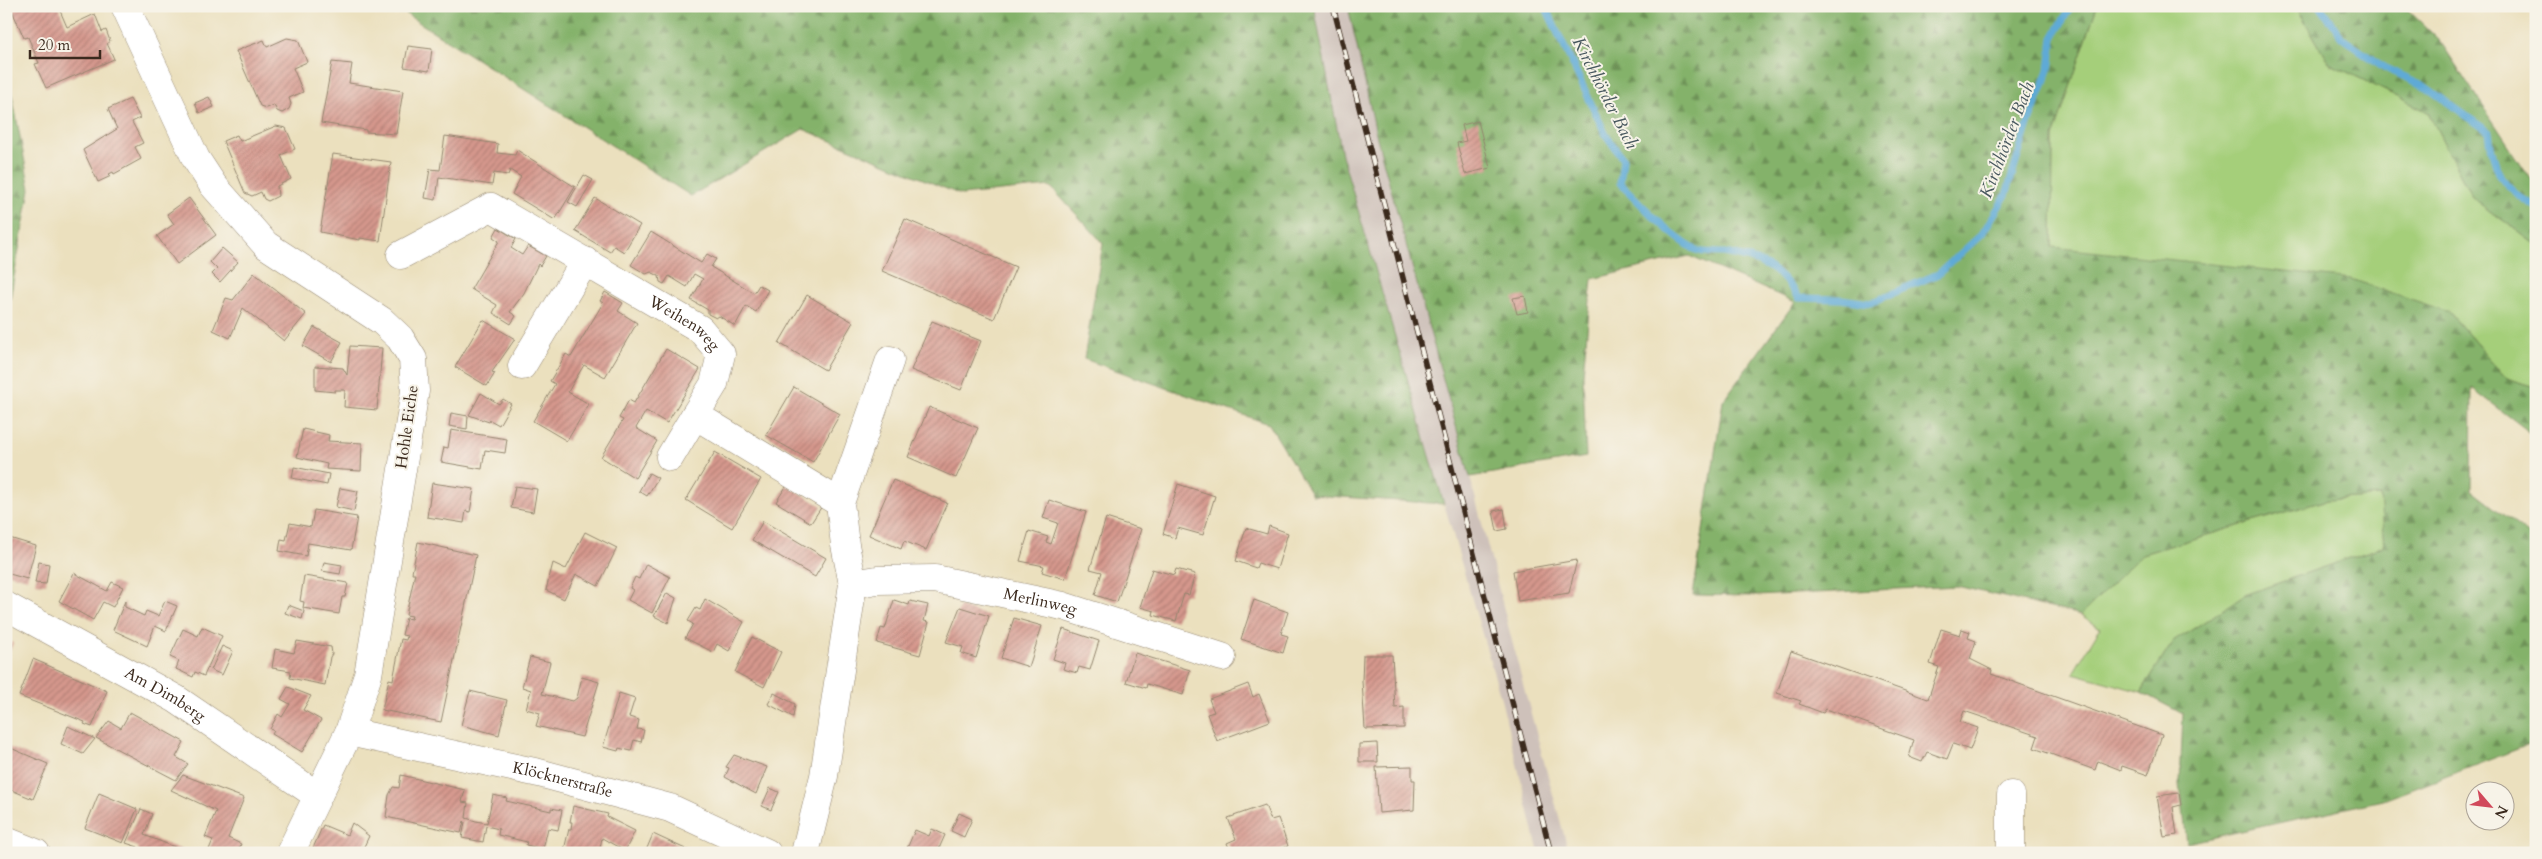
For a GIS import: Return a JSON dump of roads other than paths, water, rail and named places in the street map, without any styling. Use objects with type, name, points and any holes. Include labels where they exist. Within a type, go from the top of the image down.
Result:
[{"type":"street","name":"Hohle Eiche","points":[[125,6],[196,159],[213,185],[266,245],[382,321],[400,338],[413,359],[415,391],[368,675],[349,732],[290,853]]},
{"type":"street","name":"Weihenweg","points":[[402,255],[491,207],[700,329],[721,354],[714,384],[670,457]]},
{"type":"street","points":[[522,366],[585,261]]},
{"type":"street","points":[[805,853],[824,776],[853,584],[844,545],[840,503],[890,360]]},
{"type":"street","points":[[696,416],[840,503]]},
{"type":"street","name":"Merlinweg","points":[[853,584],[877,580],[935,579],[1063,606],[1222,657]]},
{"type":"street","name":"Am Dimberg","points":[[6,606],[176,699],[318,796]]},
{"type":"street","name":"Klöcknerstraße","points":[[349,732],[539,773],[670,808],[767,853]]},
{"type":"street","points":[[2011,795],[2011,853]]},
{"type":"street","points":[[6,840],[36,853]]},
{"type":"waterway","name":"Kirchhörder Bach","points":[[1545,6],[1606,135],[1623,159],[1620,183],[1664,227],[1697,251],[1737,255],[1767,266],[1776,272],[1799,298],[1841,299],[1870,303],[1938,274],[1982,234],[2006,195],[2027,127],[2049,70],[2053,38],[2071,6]]},
{"type":"waterway","name":"Kirchhörder Bach","points":[[2320,6],[2342,38],[2385,68],[2423,85],[2489,132],[2494,158],[2501,177],[2515,192],[2536,207]]},
{"type":"railway","points":[[1333,6],[1551,853]]}]
